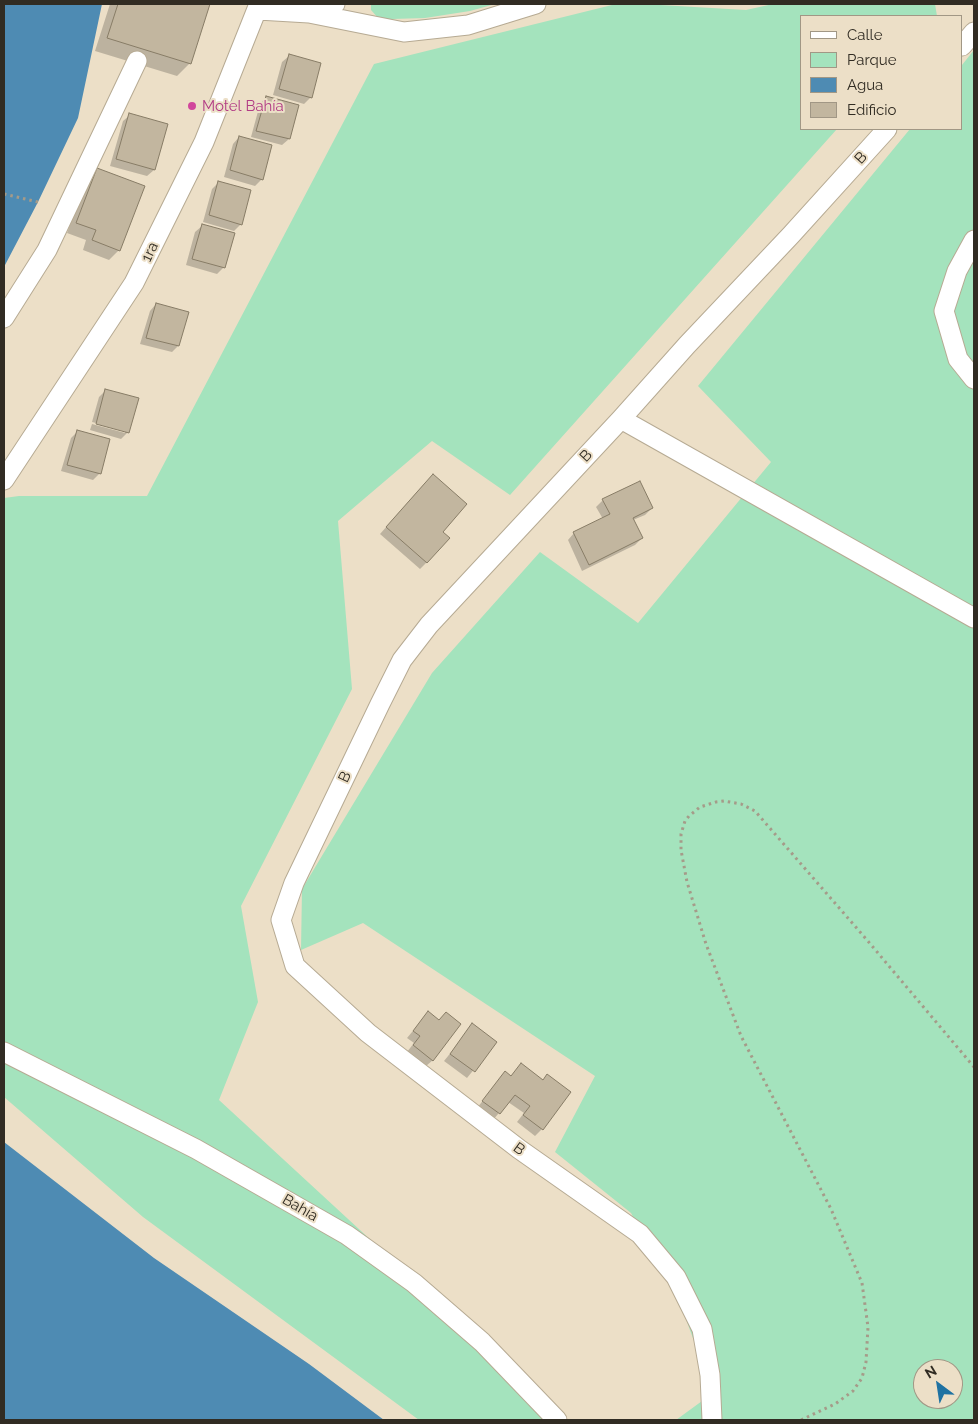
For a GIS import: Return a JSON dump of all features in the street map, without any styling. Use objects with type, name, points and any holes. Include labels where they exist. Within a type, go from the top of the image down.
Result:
[{"type":"street","points":[[310,13],[335,4]]},
{"type":"street","points":[[259,7],[310,13],[404,32],[468,25],[536,4]]},
{"type":"street","name":"1ra","points":[[4,480],[9,462],[134,283],[204,142],[259,7]]},
{"type":"street","points":[[963,45],[974,32]]},
{"type":"street","points":[[4,318],[47,250],[137,61]]},
{"type":"street","name":"B","points":[[712,1420],[710,1375],[702,1329],[676,1277],[640,1234],[519,1149],[368,1033],[294,966],[281,920],[294,883],[402,660],[429,625],[886,130]]},
{"type":"street","points":[[974,240],[957,271],[944,311],[958,359],[974,380]]},
{"type":"street","points":[[620,419],[974,618]]},
{"type":"street","name":"Bahía","points":[[4,1052],[196,1149],[347,1235],[414,1284],[482,1342],[557,1420]]},
{"type":"path","points":[[4,194],[38,202]]},
{"type":"path","points":[[801,1420],[835,1404],[853,1391],[862,1378],[866,1362],[868,1327],[862,1283],[831,1209],[741,1036],[706,944],[687,882],[681,850],[681,834],[685,821],[689,816],[700,807],[724,801],[741,804],[754,811],[867,940],[974,1067]]},
{"type":"green space","points":[[371,4],[495,4],[470,11],[425,18],[379,19],[371,10]]},
{"type":"green space","points":[[616,4],[746,10],[773,4],[935,4],[937,15],[800,15],[800,130],[836,130],[510,495],[432,441],[338,521],[352,689],[241,906],[258,1002],[219,1100],[566,1420],[419,1420],[143,1217],[4,1097],[4,498],[19,496],[147,496],[374,64]]},
{"type":"green space","points":[[974,50],[974,1420],[676,1420],[713,1393],[679,1300],[631,1213],[555,1152],[595,1076],[363,923],[301,950],[302,889],[432,673],[540,552],[638,623],[771,462],[698,386],[909,130],[963,130],[963,64]]},
{"type":"water","points":[[4,4],[102,4],[78,118],[38,202],[4,267]]},
{"type":"water","points":[[4,1142],[154,1258],[309,1364],[384,1420],[4,1420]]},
{"type":"building","points":[[118,4],[210,4],[191,64],[107,38]]},
{"type":"building","points":[[289,54],[321,63],[312,98],[279,89]]},
{"type":"building","points":[[266,96],[299,105],[290,139],[256,131]]},
{"type":"building","points":[[129,113],[168,124],[155,170],[116,159]]},
{"type":"building","points":[[239,136],[272,145],[263,180],[230,170]]},
{"type":"building","points":[[97,168],[145,186],[120,251],[92,240],[96,230],[76,223]]},
{"type":"building","points":[[218,181],[251,190],[242,225],[209,215]]},
{"type":"building","points":[[202,224],[235,233],[225,268],[192,259]]},
{"type":"building","points":[[156,303],[189,312],[179,346],[146,338]]},
{"type":"building","points":[[105,389],[139,398],[129,433],[96,424]]},
{"type":"building","points":[[77,430],[110,439],[101,474],[67,465]]},
{"type":"building","points":[[433,474],[467,504],[443,532],[450,538],[427,563],[386,527]]},
{"type":"building","points":[[640,481],[653,508],[633,518],[643,538],[589,565],[573,532],[610,514],[602,499]]},
{"type":"building","points":[[428,1011],[439,1020],[446,1012],[461,1024],[433,1061],[413,1045],[420,1036],[413,1031]]},
{"type":"building","points":[[472,1023],[497,1042],[475,1072],[450,1054]]},
{"type":"building","points":[[521,1063],[543,1080],[547,1074],[571,1092],[543,1130],[523,1115],[530,1106],[515,1095],[500,1114],[482,1101],[505,1071],[511,1076]]},
{"type":"place","name":"Motel Bahía","points":[[192,106]]}]
